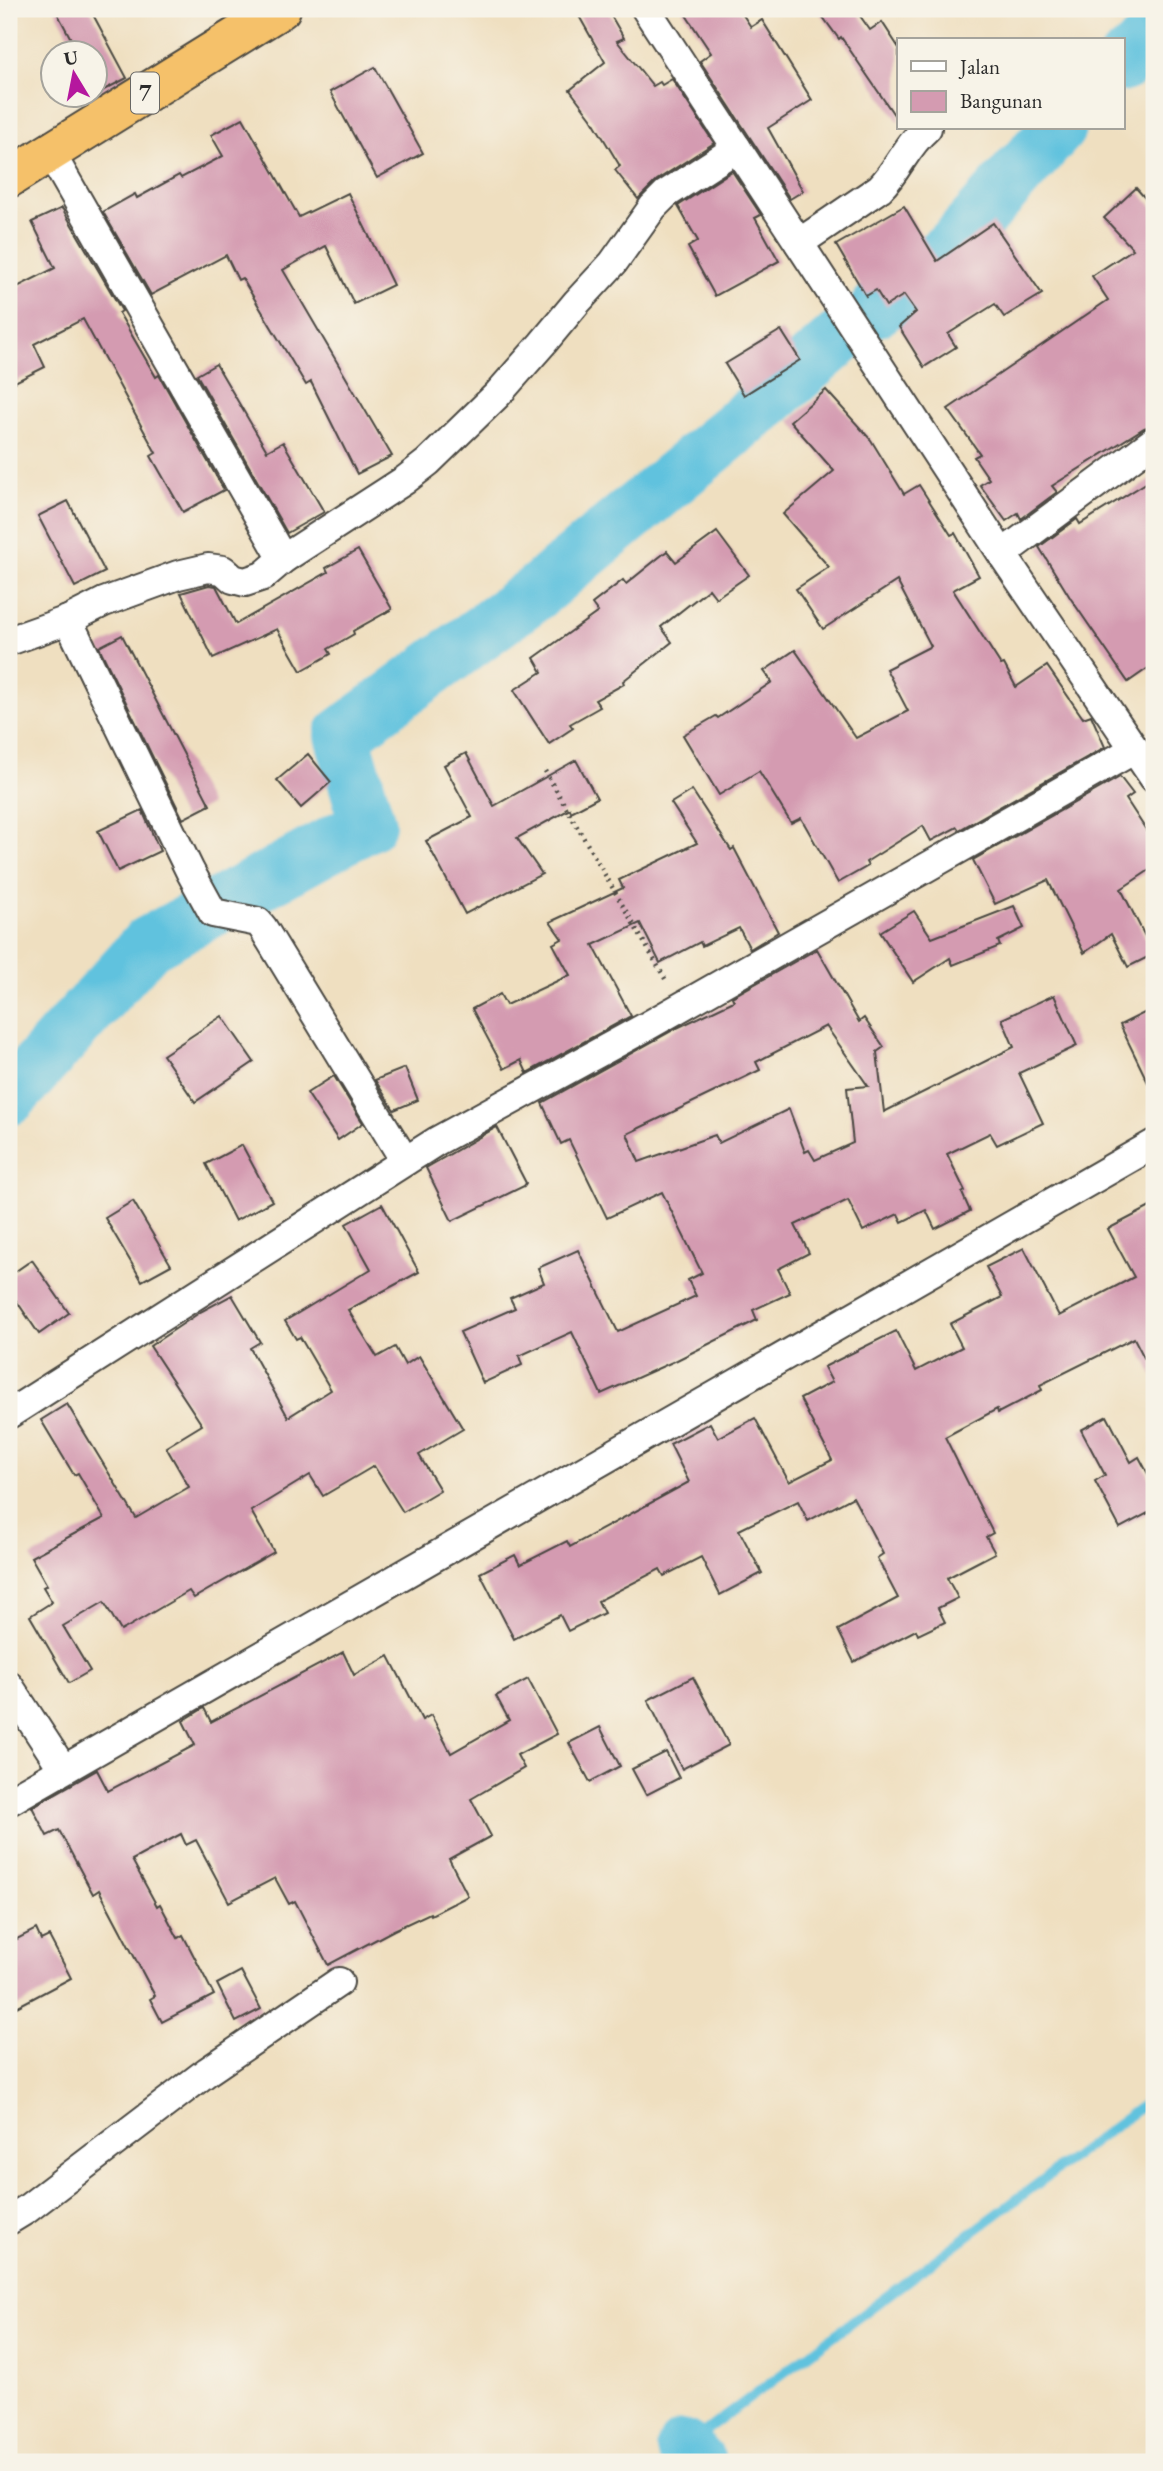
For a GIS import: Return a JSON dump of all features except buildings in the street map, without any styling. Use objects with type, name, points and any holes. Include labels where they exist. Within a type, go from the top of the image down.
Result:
[{"type":"highway","name":"7","points":[[9,178],[281,9]]},
{"type":"street","points":[[9,1414],[437,1141],[681,1006],[1148,765],[1002,554],[646,9]]},
{"type":"street","points":[[799,243],[880,188],[891,177],[909,145],[926,130]]},
{"type":"street","points":[[9,641],[178,575],[208,568],[223,570],[233,579],[245,582],[263,576],[283,559],[405,480],[428,462],[497,395],[614,263],[653,207],[666,194],[737,148]]},
{"type":"street","points":[[50,152],[283,559]]},
{"type":"street","points":[[1002,554],[1154,441]]},
{"type":"street","points":[[68,620],[211,909],[217,915],[258,922],[263,928],[405,1160]]},
{"type":"street","points":[[9,1801],[1154,1144]]},
{"type":"street","points":[[9,1686],[63,1769]]},
{"type":"street","points":[[9,2220],[208,2071],[339,1982]]},
{"type":"path","points":[[545,771],[681,1006]]},
{"type":"waterway","points":[[1124,63],[1154,38]]},
{"type":"waterway","points":[[877,309],[956,243],[1056,130]]},
{"type":"waterway","points":[[9,1098],[148,944],[368,824],[342,735],[538,591],[850,329]]},
{"type":"waterway","points":[[664,2462],[1154,2097]]},
{"type":"waterway","points":[[684,2448],[698,2462]]}]
